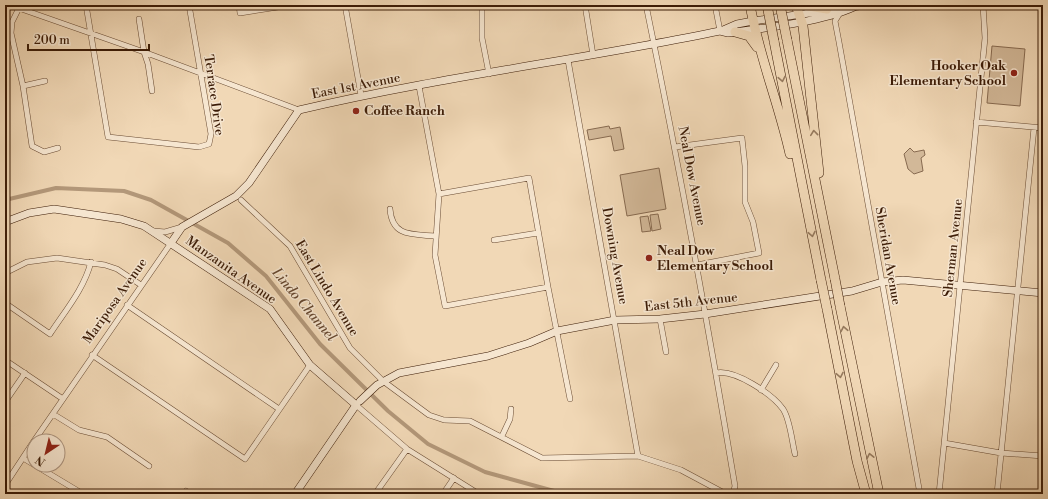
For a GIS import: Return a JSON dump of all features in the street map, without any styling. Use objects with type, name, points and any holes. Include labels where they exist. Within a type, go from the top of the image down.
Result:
[{"type":"highway","points":[[750,5],[761,54],[785,132],[804,205],[808,214]]},
{"type":"highway","points":[[767,5],[857,461],[866,494]]},
{"type":"highway","points":[[780,5],[821,214],[879,494]]},
{"type":"highway","points":[[821,214],[820,183],[800,11],[832,9]]},
{"type":"highway","points":[[735,32],[745,34],[752,39],[761,54]]},
{"type":"street","name":"East 1st Avenue","points":[[10,5],[144,52],[299,110],[361,95],[655,44],[720,31],[736,24],[754,25]]},
{"type":"street","name":"Terrace Drive","points":[[86,5],[108,137],[199,147],[210,144],[211,134],[189,5]]},
{"type":"street","points":[[238,5],[240,13],[291,5]]},
{"type":"street","points":[[345,5],[361,95]]},
{"type":"street","points":[[482,5],[482,38],[489,74]]},
{"type":"street","points":[[585,5],[593,55]]},
{"type":"street","name":"Neal Dow Avenue","points":[[646,5],[655,44],[697,265],[735,486],[733,494]]},
{"type":"street","points":[[715,5],[720,31]]},
{"type":"street","name":"East 1st Avenue","points":[[720,31],[728,33],[735,32],[800,11],[866,5]]},
{"type":"street","name":"Sherman Avenue","points":[[939,494],[985,38],[983,5]]},
{"type":"street","points":[[18,8],[12,22],[11,33],[23,86],[32,146],[44,152],[58,148]]},
{"type":"street","points":[[832,9],[835,21]]},
{"type":"street","points":[[832,9],[835,21]]},
{"type":"street","points":[[139,19],[152,91]]},
{"type":"street","name":"Sheridan Avenue","points":[[835,21],[920,494]]},
{"type":"street","name":"Downing Avenue","points":[[568,60],[638,456]]},
{"type":"street","points":[[23,86],[45,81]]},
{"type":"street","points":[[419,86],[439,194],[435,236],[436,266],[445,306],[548,287]]},
{"type":"street","name":"Mariposa Avenue","points":[[40,433],[92,355],[182,228],[211,210],[239,198],[299,110]]},
{"type":"street","points":[[976,122],[1043,128]]},
{"type":"street","points":[[997,494],[1034,128]]},
{"type":"street","points":[[675,147],[742,138],[745,166],[745,202],[753,222],[758,253],[697,265]]},
{"type":"street","points":[[439,194],[529,178],[548,287],[570,399]]},
{"type":"street","name":"East Lindo Avenue","points":[[239,198],[290,246],[346,341],[380,383],[429,415],[444,420],[470,420],[538,456],[547,458],[638,456],[681,470],[726,494]]},
{"type":"street","name":"Manzanita Avenue","points":[[5,222],[29,213],[54,209],[121,219],[144,226],[154,231],[270,309],[310,365],[358,403],[407,449],[479,494]]},
{"type":"street","points":[[390,209],[393,224],[400,231],[435,236]]},
{"type":"street","points":[[154,231],[165,232],[182,228]]},
{"type":"street","points":[[494,240],[538,233]]},
{"type":"street","points":[[5,273],[27,262],[57,258],[91,262],[117,270],[141,285]]},
{"type":"street","points":[[5,302],[50,334],[79,290],[88,274],[91,262]]},
{"type":"street","name":"East 5th Avenue","points":[[295,494],[358,403],[380,383],[410,369],[488,356],[509,350],[557,330],[615,320],[660,319],[705,314],[852,291],[882,282],[908,280],[1043,293]]},
{"type":"street","points":[[127,305],[279,409]]},
{"type":"street","points":[[660,319],[666,352]]},
{"type":"street","points":[[92,355],[244,458],[310,365]]},
{"type":"street","points":[[5,360],[63,399]]},
{"type":"street","points":[[761,390],[776,365]]},
{"type":"street","points":[[716,373],[724,372],[737,375],[761,390],[783,409],[795,454]]},
{"type":"street","points":[[5,402],[25,373]]},
{"type":"street","points":[[502,436],[510,419],[512,409]]},
{"type":"street","points":[[53,414],[79,430],[107,437],[149,466]]},
{"type":"street","points":[[944,443],[1001,453],[1043,456]]},
{"type":"street","points":[[375,494],[407,449]]},
{"type":"street","name":"Mariposa Avenue","points":[[5,485],[26,453]]},
{"type":"street","points":[[23,458],[83,494]]},
{"type":"street","points":[[443,494],[454,478]]},
{"type":"street","points":[[186,491],[191,494]]},
{"type":"shaded area","points":[[992,46],[1025,49],[1020,106],[987,103]]},
{"type":"shaded area","points":[[609,126],[610,129],[620,127],[624,149],[614,151],[611,136],[589,140],[587,130]]},
{"type":"shaded area","points":[[910,148],[914,152],[924,150],[925,155],[921,158],[923,171],[914,174],[908,169],[904,154]]},
{"type":"shaded area","points":[[659,168],[666,209],[627,216],[620,175]]},
{"type":"shaded area","points":[[658,214],[661,229],[652,231],[650,215]]},
{"type":"shaded area","points":[[648,216],[651,231],[642,232],[640,217]]},
{"type":"waterway","name":"Lindo Channel","points":[[5,200],[56,188],[124,191],[151,200],[228,243],[266,276],[320,344],[388,411],[428,444],[485,472],[565,494]]},
{"type":"place","name":"Hooker Oak Elementary School","points":[[1014,73]]},
{"type":"place","name":"Coffee Ranch","points":[[356,111]]},
{"type":"place","name":"Neal Dow Elementary School","points":[[649,258]]}]
